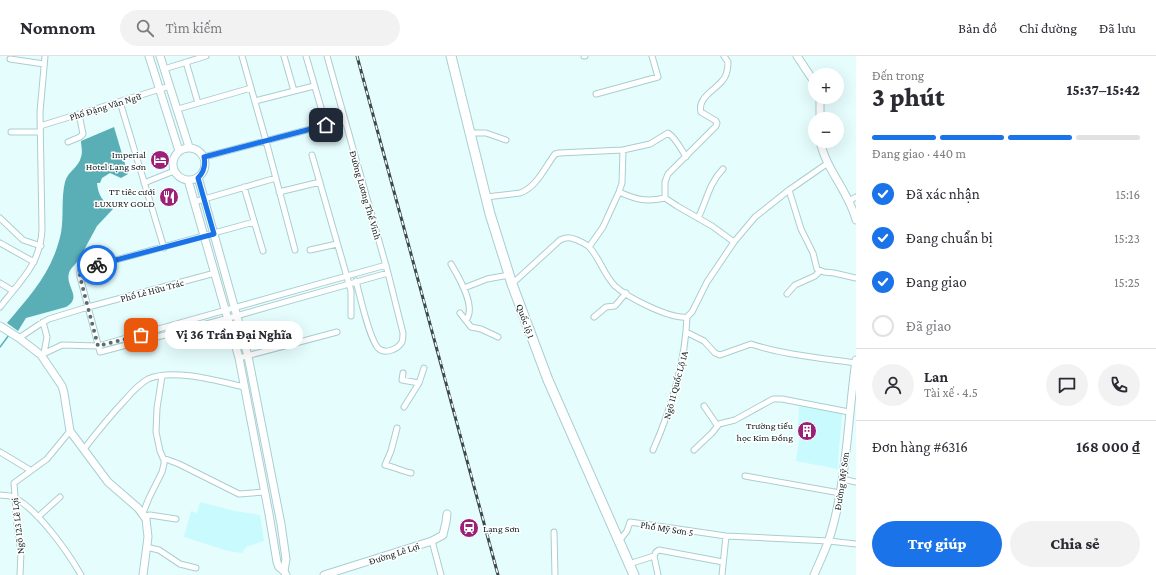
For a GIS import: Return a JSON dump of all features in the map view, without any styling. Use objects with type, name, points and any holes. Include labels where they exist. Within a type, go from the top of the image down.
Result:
[{"type":"highway","name":"Quốc lộ 1","points":[[451,56],[486,197],[510,280],[548,380],[634,575]]},
{"type":"street","points":[[0,307],[29,272],[41,246],[40,129],[45,56]]},
{"type":"street","points":[[150,56],[179,151]]},
{"type":"street","points":[[160,56],[178,109],[188,147]]},
{"type":"street","points":[[164,68],[206,56]]},
{"type":"street","points":[[242,56],[295,250]]},
{"type":"street","points":[[284,56],[294,91]]},
{"type":"street","points":[[306,56],[326,125]]},
{"type":"street","name":"Đường Lương Thế Vinh","points":[[327,56],[386,265],[403,333],[401,343],[391,350],[384,352],[379,349],[373,339],[356,281]]},
{"type":"street","points":[[596,94],[658,76],[652,56]]},
{"type":"street","points":[[665,198],[665,182],[668,174],[716,126],[716,121],[701,112],[700,108],[706,96],[723,81],[725,77],[728,62],[724,56]]},
{"type":"street","points":[[798,56],[808,72]]},
{"type":"street","points":[[10,58],[44,64]]},
{"type":"street","points":[[186,62],[198,103]]},
{"type":"street","name":"Phố Đặng Văn Ngữ","points":[[11,132],[40,129],[80,114],[170,86]]},
{"type":"street","points":[[255,102],[314,86]]},
{"type":"street","points":[[178,109],[251,88]]},
{"type":"street","points":[[120,102],[164,248]]},
{"type":"street","points":[[68,142],[80,137],[83,134],[80,114]]},
{"type":"street","points":[[204,157],[345,120]]},
{"type":"street","points":[[470,133],[486,133],[506,140]]},
{"type":"street","points":[[486,197],[520,193],[525,191],[536,182],[555,154],[559,153],[624,150],[650,144],[668,133],[678,144],[686,157]]},
{"type":"street","points":[[188,147],[198,150],[204,157],[205,162],[204,171],[198,178],[188,180],[180,177],[174,171],[173,160],[179,151],[188,147]]},
{"type":"street","points":[[823,148],[828,163],[849,201],[856,220]]},
{"type":"street","points":[[589,247],[603,227],[619,192],[622,183],[624,150]]},
{"type":"street","points":[[312,155],[351,294],[351,316]]},
{"type":"street","points":[[464,288],[487,279],[510,280],[564,238],[573,238],[589,247],[612,282],[617,287],[665,314],[687,317],[692,312],[707,282],[734,242],[755,217],[789,190],[828,163]]},
{"type":"street","points":[[698,218],[713,180],[723,169]]},
{"type":"street","points":[[144,183],[174,171]]},
{"type":"street","points":[[198,178],[248,356],[281,524],[286,560],[285,573]]},
{"type":"street","points":[[194,202],[276,178]]},
{"type":"street","points":[[188,180],[229,318],[239,358],[277,562],[279,567],[285,573]]},
{"type":"street","points":[[279,192],[320,182]]},
{"type":"street","points":[[244,187],[263,251]]},
{"type":"street","points":[[789,190],[801,229],[813,253],[815,266],[820,271],[856,278]]},
{"type":"street","points":[[619,192],[642,200],[665,198],[734,242]]},
{"type":"street","points":[[849,201],[856,197]]},
{"type":"street","points":[[0,218],[23,240],[41,246]]},
{"type":"street","points":[[254,222],[84,269],[80,272],[99,351],[101,352],[229,318],[236,312],[276,296],[386,265]]},
{"type":"street","points":[[0,243],[34,262]]},
{"type":"street","points":[[310,250],[337,244]]},
{"type":"street","points":[[451,264],[464,288],[469,306],[469,314],[466,320]]},
{"type":"street","points":[[215,273],[225,270]]},
{"type":"street","points":[[787,294],[795,285],[815,276],[820,271]]},
{"type":"street","name":"Phố Lê Hữu Trác","points":[[17,337],[43,322],[88,307],[215,273]]},
{"type":"street","points":[[43,354],[62,345],[98,346],[226,311],[236,312],[279,303],[388,273]]},
{"type":"street","points":[[0,283],[13,291]]},
{"type":"street","points":[[594,317],[606,307],[615,306],[626,293]]},
{"type":"street","points":[[276,296],[279,303]]},
{"type":"street","points":[[460,313],[471,327],[481,329],[498,337]]},
{"type":"street","name":"Ngõ 11 Quốc Lộ 1A","points":[[653,450],[672,401],[681,369],[687,317]]},
{"type":"street","points":[[43,322],[47,337],[43,354]]},
{"type":"street","points":[[0,326],[43,354],[62,386],[70,431],[108,482],[144,515],[148,529],[143,575]]},
{"type":"street","points":[[239,358],[337,332]]},
{"type":"street","points":[[686,332],[704,341],[715,353],[720,355],[751,344],[767,350],[856,361]]},
{"type":"street","name":"Đường Mỹ Sơn","points":[[814,575],[829,541],[840,493],[849,412],[854,401],[856,361]]},
{"type":"street","points":[[404,407],[419,383],[424,368]]},
{"type":"street","points":[[403,373],[402,380],[419,383]]},
{"type":"street","points":[[84,449],[114,412],[142,383],[149,379],[162,376],[187,376],[254,392]]},
{"type":"street","points":[[144,515],[164,464],[156,432],[157,408],[162,376]]},
{"type":"street","points":[[694,450],[712,433],[717,425],[735,420],[773,399],[782,399],[849,412]]},
{"type":"street","points":[[704,406],[717,425]]},
{"type":"street","points":[[397,428],[385,465],[411,473]]},
{"type":"street","name":"Ngõ 123 Lê Lợi","points":[[20,575],[21,552],[14,497],[14,483],[47,459],[70,431]]},
{"type":"street","points":[[0,452],[30,470]]},
{"type":"street","points":[[163,458],[179,464],[239,494],[265,492]]},
{"type":"street","points":[[260,471],[270,468]]},
{"type":"street","points":[[745,476],[840,493]]},
{"type":"street","points":[[842,478],[856,482]]},
{"type":"street","points":[[0,495],[14,497],[32,509],[49,529],[81,575]]},
{"type":"street","points":[[38,517],[60,497]]},
{"type":"street","name":"Đường Lê Lợi","points":[[324,575],[432,541],[443,535],[447,514]]},
{"type":"street","points":[[144,515],[176,519]]},
{"type":"street","name":"Phố Mỹ Sơn 5","points":[[619,541],[627,531],[630,522],[726,536]]},
{"type":"street","points":[[271,526],[281,524]]},
{"type":"street","points":[[554,532],[556,575]]},
{"type":"street","points":[[722,575],[726,536],[829,541],[856,544]]},
{"type":"street","points":[[432,541],[441,575]]},
{"type":"street","points":[[146,547],[158,550],[180,564],[196,568]]},
{"type":"street","points":[[629,564],[654,556],[659,550],[723,562]]},
{"type":"street","points":[[654,556],[658,575]]},
{"type":"shaded area","points":[[114,127],[128,174],[121,178],[110,173],[102,178],[100,183],[97,183],[102,198],[106,204],[113,209],[97,226],[83,254],[70,270],[68,278],[73,299],[66,307],[26,318],[18,331],[7,323],[33,292],[47,271],[52,260],[61,233],[65,182],[68,175],[80,160],[82,153],[81,141]]},
{"type":"shaded area","points":[[802,405],[841,412],[838,469],[796,461],[800,434],[798,425],[799,407]]},
{"type":"shaded area","points":[[200,502],[235,511],[260,515],[264,541],[246,547],[242,553],[228,551],[184,537],[191,511],[197,513]]},
{"type":"waterway","points":[[0,347],[9,335]]},
{"type":"railway","points":[[357,56],[498,575]]},
{"type":"way so far","points":[[97,265],[84,269],[80,272],[80,277],[98,346],[141,335]]},
{"type":"place","name":"Imperial Hotel Lạng Sơn","points":[[160,160]]},
{"type":"place","name":"TT tiêc cưới LUXURY GOLD","points":[[169,197]]},
{"type":"place","name":"Vị 36 Trần Đại Nghĩa","points":[[141,335]]},
{"type":"place","name":"Trường tiểu học Kim Đồng","points":[[807,431]]},
{"type":"place","name":"Lạng Sơn","points":[[469,528]]},
{"type":"route","points":[[97,265],[214,234],[198,178],[204,171],[204,157],[326,125]]}]
